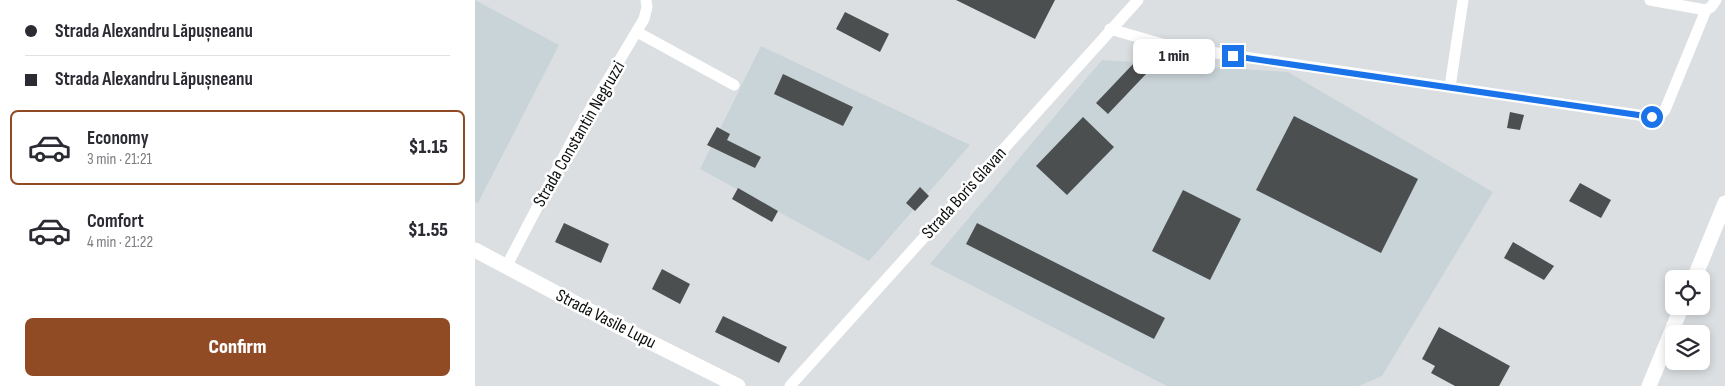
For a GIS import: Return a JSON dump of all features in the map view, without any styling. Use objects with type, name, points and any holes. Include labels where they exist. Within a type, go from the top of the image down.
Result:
[{"type":"main road","points":[[1697,270],[1725,203]]},
{"type":"main road","name":"Strada Vasile Lupu","points":[[475,250],[738,386]]},
{"type":"main road","points":[[1649,386],[1678,315]]},
{"type":"street","name":"Strada Constantin Negruzzi","points":[[506,267],[575,135],[644,19],[647,7],[646,0]]},
{"type":"street","name":"Strada Boris Glavan","points":[[790,386],[1138,0]]},
{"type":"street","points":[[1450,88],[1463,0]]},
{"type":"street","points":[[1651,0],[1706,10]]},
{"type":"street","points":[[1111,29],[1169,46],[1658,117],[1669,102],[1706,10],[1717,0]]},
{"type":"street","points":[[637,32],[734,85]]},
{"type":"shaded area","points":[[475,0],[559,45],[478,203],[475,202]]},
{"type":"shaded area","points":[[761,46],[970,145],[869,261],[700,169]]},
{"type":"shaded area","points":[[1102,60],[1288,72],[1493,192],[1382,376],[1359,386],[1167,386],[930,264]]},
{"type":"building","points":[[956,0],[1055,0],[1035,39]]},
{"type":"building","points":[[845,12],[889,34],[880,52],[836,29]]},
{"type":"building","points":[[1134,63],[1146,74],[1108,114],[1096,103]]},
{"type":"building","points":[[783,74],[853,107],[843,126],[774,94]]},
{"type":"building","points":[[1510,112],[1524,115],[1520,130],[1507,128]]},
{"type":"building","points":[[1294,116],[1418,179],[1381,253],[1256,190]]},
{"type":"building","points":[[1083,117],[1114,147],[1067,195],[1036,166]]},
{"type":"building","points":[[717,127],[730,134],[727,140],[761,157],[755,168],[707,145]]},
{"type":"building","points":[[1580,183],[1611,200],[1601,218],[1569,201]]},
{"type":"building","points":[[920,187],[929,196],[915,211],[906,203]]},
{"type":"building","points":[[738,188],[778,211],[772,222],[732,199]]},
{"type":"building","points":[[1183,190],[1241,219],[1210,280],[1152,251]]},
{"type":"building","points":[[564,223],[609,244],[601,263],[555,242]]},
{"type":"building","points":[[977,223],[1165,318],[1154,339],[966,244]]},
{"type":"building","points":[[1513,242],[1554,266],[1544,280],[1504,258]]},
{"type":"building","points":[[662,269],[690,284],[680,304],[652,289]]},
{"type":"building","points":[[723,316],[787,347],[779,363],[715,332]]},
{"type":"building","points":[[1439,327],[1510,366],[1499,386],[1455,386],[1431,373],[1435,366],[1422,359]]},
{"type":"route","points":[[1233,56],[1652,117]]}]
